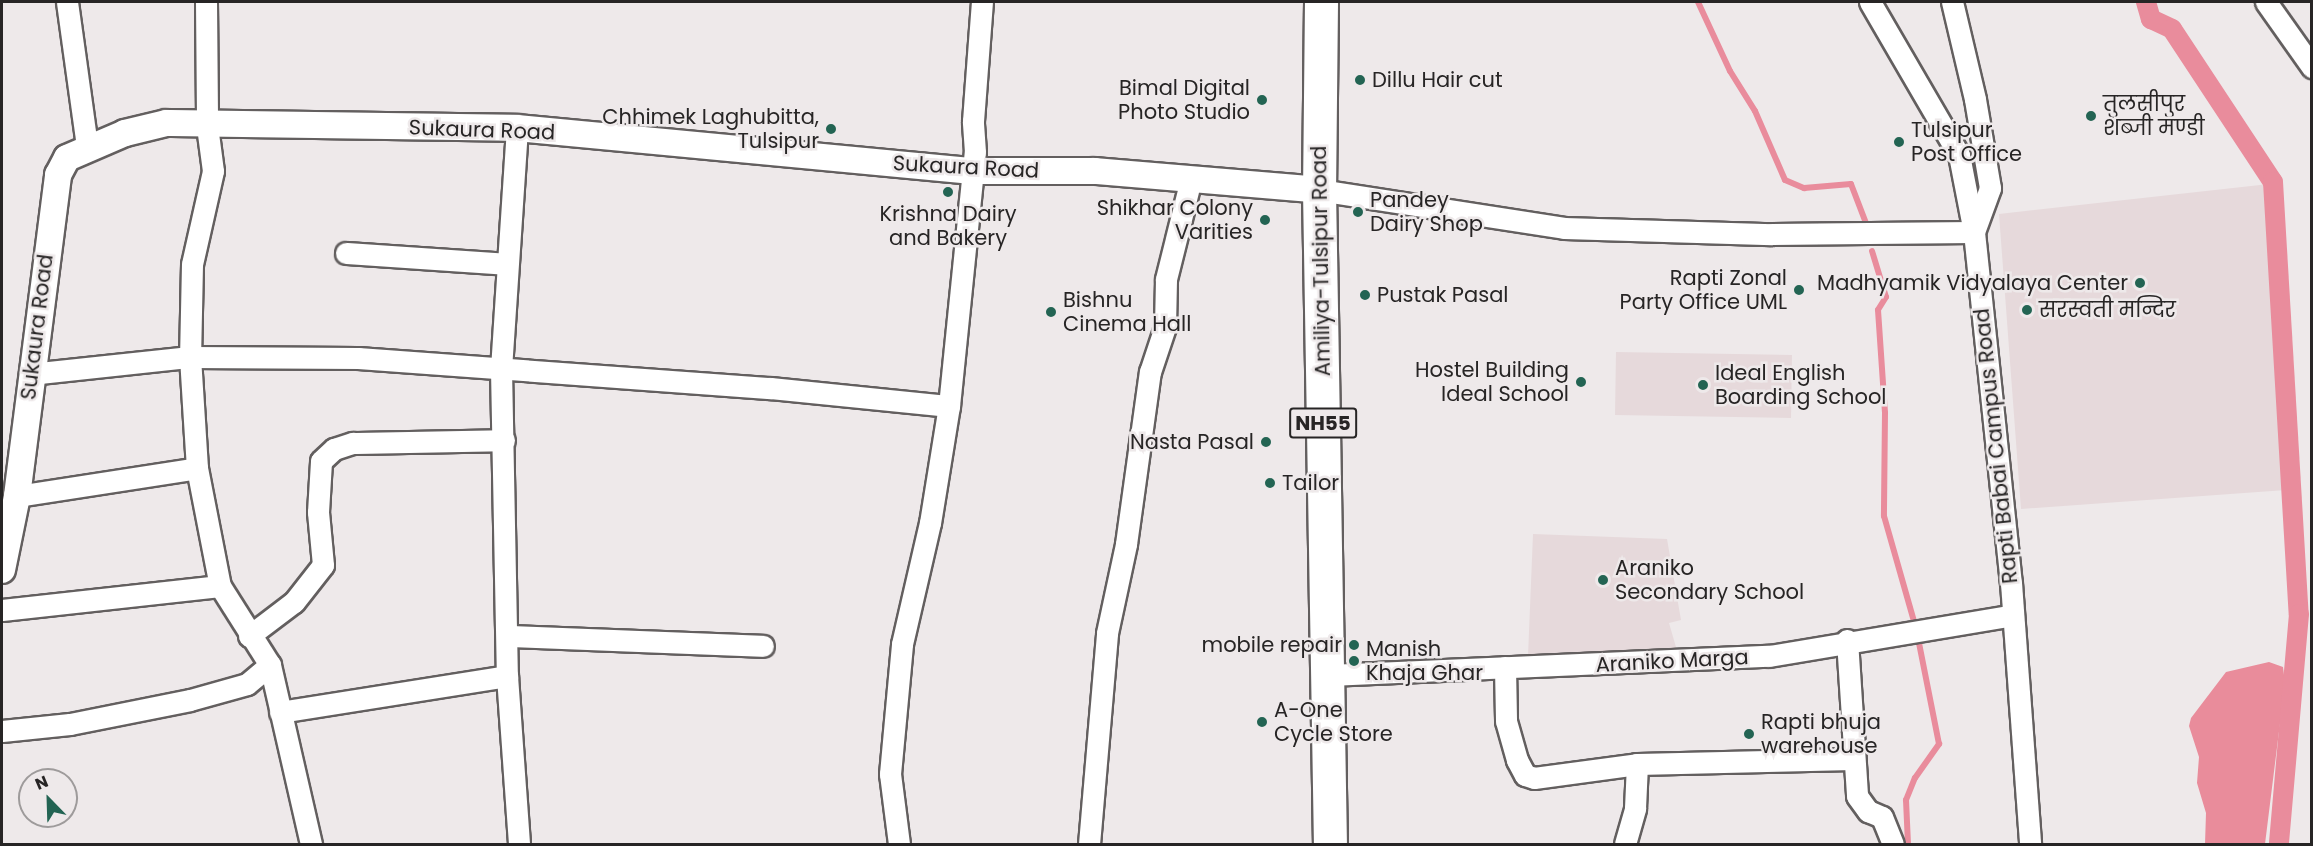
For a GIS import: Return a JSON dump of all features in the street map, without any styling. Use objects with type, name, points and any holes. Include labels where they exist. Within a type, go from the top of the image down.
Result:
[{"type":"main road","name":"Amiliya-Tulsipur Road","points":[[1321,2],[1319,190],[1330,844]]},
{"type":"street","points":[[67,2],[87,147]]},
{"type":"street","points":[[206,2],[207,126],[213,171],[192,264],[190,357],[197,468],[220,586],[249,636],[270,666],[311,844]]},
{"type":"street","points":[[899,844],[890,774],[902,644],[930,523],[949,406],[970,171],[975,152],[973,121],[982,2]]},
{"type":"street","name":"Rapti Babai Campus Road","points":[[1870,2],[1959,154],[1974,232],[2013,615],[2030,844]]},
{"type":"street","points":[[1319,190],[1564,228],[1772,234],[1974,232],[1990,188],[1975,99],[1952,2]]},
{"type":"street","points":[[2266,2],[2312,67]]},
{"type":"street","name":"Sukaura Road","points":[[2,570],[17,496],[30,374],[58,176],[67,158],[87,147],[166,123],[207,126],[517,128],[970,171],[1095,171],[1319,190]]},
{"type":"street","points":[[517,128],[506,264],[501,369],[507,676],[519,844]]},
{"type":"street","points":[[1089,844],[1107,633],[1126,544],[1150,372],[1165,327],[1166,279],[1191,179]]},
{"type":"street","points":[[346,253],[506,264]]},
{"type":"street","points":[[30,374],[190,357],[358,358],[771,388],[949,406]]},
{"type":"street","points":[[249,636],[294,602],[323,565],[318,512],[321,461],[334,449],[353,443],[504,440]]},
{"type":"street","points":[[17,496],[197,468]]},
{"type":"street","points":[[2,610],[220,586]]},
{"type":"street","name":"Araniko Marga","points":[[1328,675],[1769,656],[1847,640],[2013,615]]},
{"type":"street","points":[[508,636],[764,646]]},
{"type":"street","points":[[1847,640],[1857,796],[1868,811],[1882,817],[1893,844]]},
{"type":"street","points":[[2,731],[70,724],[190,700],[247,684],[270,666]]},
{"type":"street","points":[[1505,667],[1506,721],[1525,775],[1534,778],[1637,764],[1853,759]]},
{"type":"street","points":[[280,712],[507,676]]},
{"type":"street","points":[[1625,844],[1635,808],[1637,764]]},
{"type":"shaded area","name":"Madhyamik Vidyalaya Center","points":[[2269,184],[2286,490],[2021,509],[1999,214]]},
{"type":"shaded area","name":"Ideal English Boarding School","points":[[1616,352],[1792,355],[1791,418],[1615,415]]},
{"type":"shaded area","name":"Araniko Secondary School","points":[[1533,534],[1667,539],[1681,620],[1669,623],[1678,654],[1528,656]]},
{"type":"shaded area","points":[[2269,662],[2283,667],[2285,683],[2265,844],[2205,844],[2206,813],[2197,783],[2199,757],[2189,726],[2191,718],[2226,672]]},
{"type":"waterway","points":[[1698,2],[1730,71],[1755,111],[1785,180],[1804,188],[1851,184],[1866,223]]},
{"type":"waterway","points":[[2146,2],[2151,19],[2172,29],[2273,182],[2299,614],[2279,844]]},
{"type":"waterway","points":[[1872,251],[1886,297],[1878,310],[1885,413],[1884,516],[1914,621]]},
{"type":"waterway","points":[[1908,844],[1906,800],[1915,778],[1939,744],[1919,643]]},
{"type":"place","name":"Dillu Hair cut","points":[[1360,80]]},
{"type":"place","name":"Bimal Digital Photo Studio","points":[[1262,100]]},
{"type":"place","name":"तुलसीपुर शब्जी मण्डी","points":[[2091,116]]},
{"type":"place","name":"Chhimek Laghubitta, Tulsipur","points":[[831,129]]},
{"type":"place","name":"Tulsipur Post Office","points":[[1899,142]]},
{"type":"place","name":"Krishna Dairy and Bakery","points":[[948,192]]},
{"type":"place","name":"Pandey Dairy Shop","points":[[1358,212]]},
{"type":"place","name":"Shikhar Colony Varities","points":[[1265,220]]},
{"type":"place","name":"Madhyamik Vidyalaya Center","points":[[2140,283]]},
{"type":"place","name":"Rapti Zonal Party Office UML","points":[[1799,290]]},
{"type":"place","name":"Pustak Pasal","points":[[1365,295]]},
{"type":"place","name":"सरस्वती मन्दिर","points":[[2027,310]]},
{"type":"place","name":"Bishnu Cinema Hall","points":[[1051,312]]},
{"type":"place","name":"Hostel Building Ideal School","points":[[1581,382]]},
{"type":"place","name":"Ideal English Boarding School","points":[[1703,385]]},
{"type":"place","name":"Nasta Pasal","points":[[1266,442]]},
{"type":"place","name":"Tailor","points":[[1270,483]]},
{"type":"place","name":"Araniko Secondary School","points":[[1603,580]]},
{"type":"place","name":"mobile repair","points":[[1354,645]]},
{"type":"place","name":"Manish Khaja Ghar","points":[[1354,661]]},
{"type":"place","name":"A-One Cycle Store","points":[[1262,722]]},
{"type":"place","name":"Rapti bhuja warehouse","points":[[1749,734]]}]
